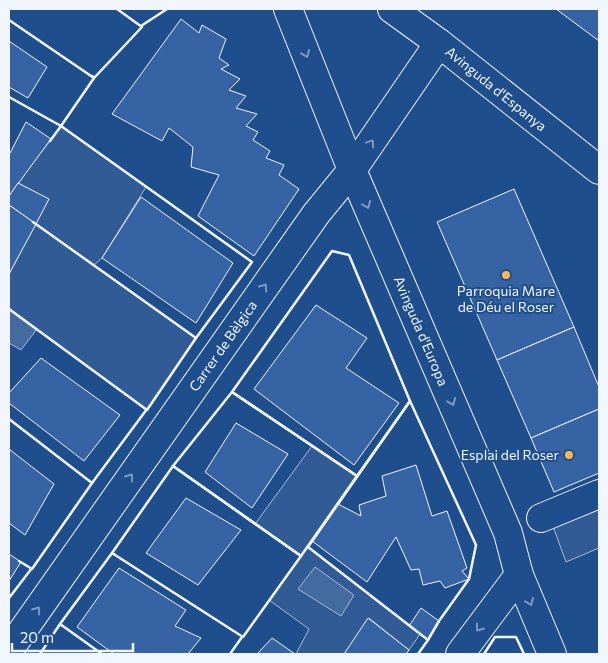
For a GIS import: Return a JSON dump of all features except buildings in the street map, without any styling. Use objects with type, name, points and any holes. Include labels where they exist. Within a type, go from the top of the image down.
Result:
[{"type":"street","name":"Avinguda d'Europa","points":[[288,9],[352,170],[508,532],[519,575],[552,654]]},
{"type":"street","name":"Avinguda d'Espanya","points":[[392,9],[439,43],[599,170]]},
{"type":"street","name":"Carrer de Bèlgica","points":[[9,650],[316,214],[352,170],[439,43]]},
{"type":"street","points":[[541,518],[599,494]]},
{"type":"street","points":[[460,654],[519,575]]},
{"type":"shaded area","points":[[61,126],[146,187],[102,258],[94,265],[196,338],[147,410],[9,309],[9,274],[48,200],[18,183]]},
{"type":"shaded area","points":[[9,309],[37,329],[21,350],[9,343]]},
{"type":"shaded area","points":[[312,446],[357,476],[308,547],[420,634],[409,650],[369,618],[345,654],[296,654],[309,629],[269,600],[301,556],[255,524]]},
{"type":"shaded area","points":[[599,500],[599,548],[566,562],[550,518]]},
{"type":"shaded area","points":[[315,567],[354,595],[341,616],[298,589]]},
{"type":"wall","points":[[92,76],[94,78],[142,27],[117,9]]},
{"type":"wall","points":[[141,26],[167,9]]},
{"type":"wall","points":[[9,20],[94,78],[61,126],[9,97]]},
{"type":"wall","points":[[33,222],[196,338],[252,262],[61,126],[50,141]]},
{"type":"wall","points":[[332,251],[349,255],[410,401],[357,476],[232,392],[332,251]]},
{"type":"wall","points":[[9,309],[147,410],[196,338],[194,337]]},
{"type":"wall","points":[[232,392],[357,476],[301,556],[173,466],[232,392]]},
{"type":"wall","points":[[410,401],[476,545],[469,579],[428,640],[308,547],[410,401]]},
{"type":"wall","points":[[9,419],[92,483],[147,409]]},
{"type":"wall","points":[[173,466],[301,556],[243,637],[112,553],[173,466]]},
{"type":"wall","points":[[19,561],[32,569],[92,483]]},
{"type":"wall","points":[[102,654],[60,624],[112,553],[114,554]]},
{"type":"wall","points":[[9,598],[32,568]]},
{"type":"wall","points":[[40,654],[61,625]]},
{"type":"wall","points":[[230,654],[242,637]]},
{"type":"wall","points":[[484,654],[495,637],[516,637],[524,654]]},
{"type":"wall","points":[[418,654],[428,640]]},
{"type":"place","name":"Parroquia Mare de Déu el Roser","points":[[506,275]]},
{"type":"place","name":"Esplai del Roser","points":[[569,455]]}]
